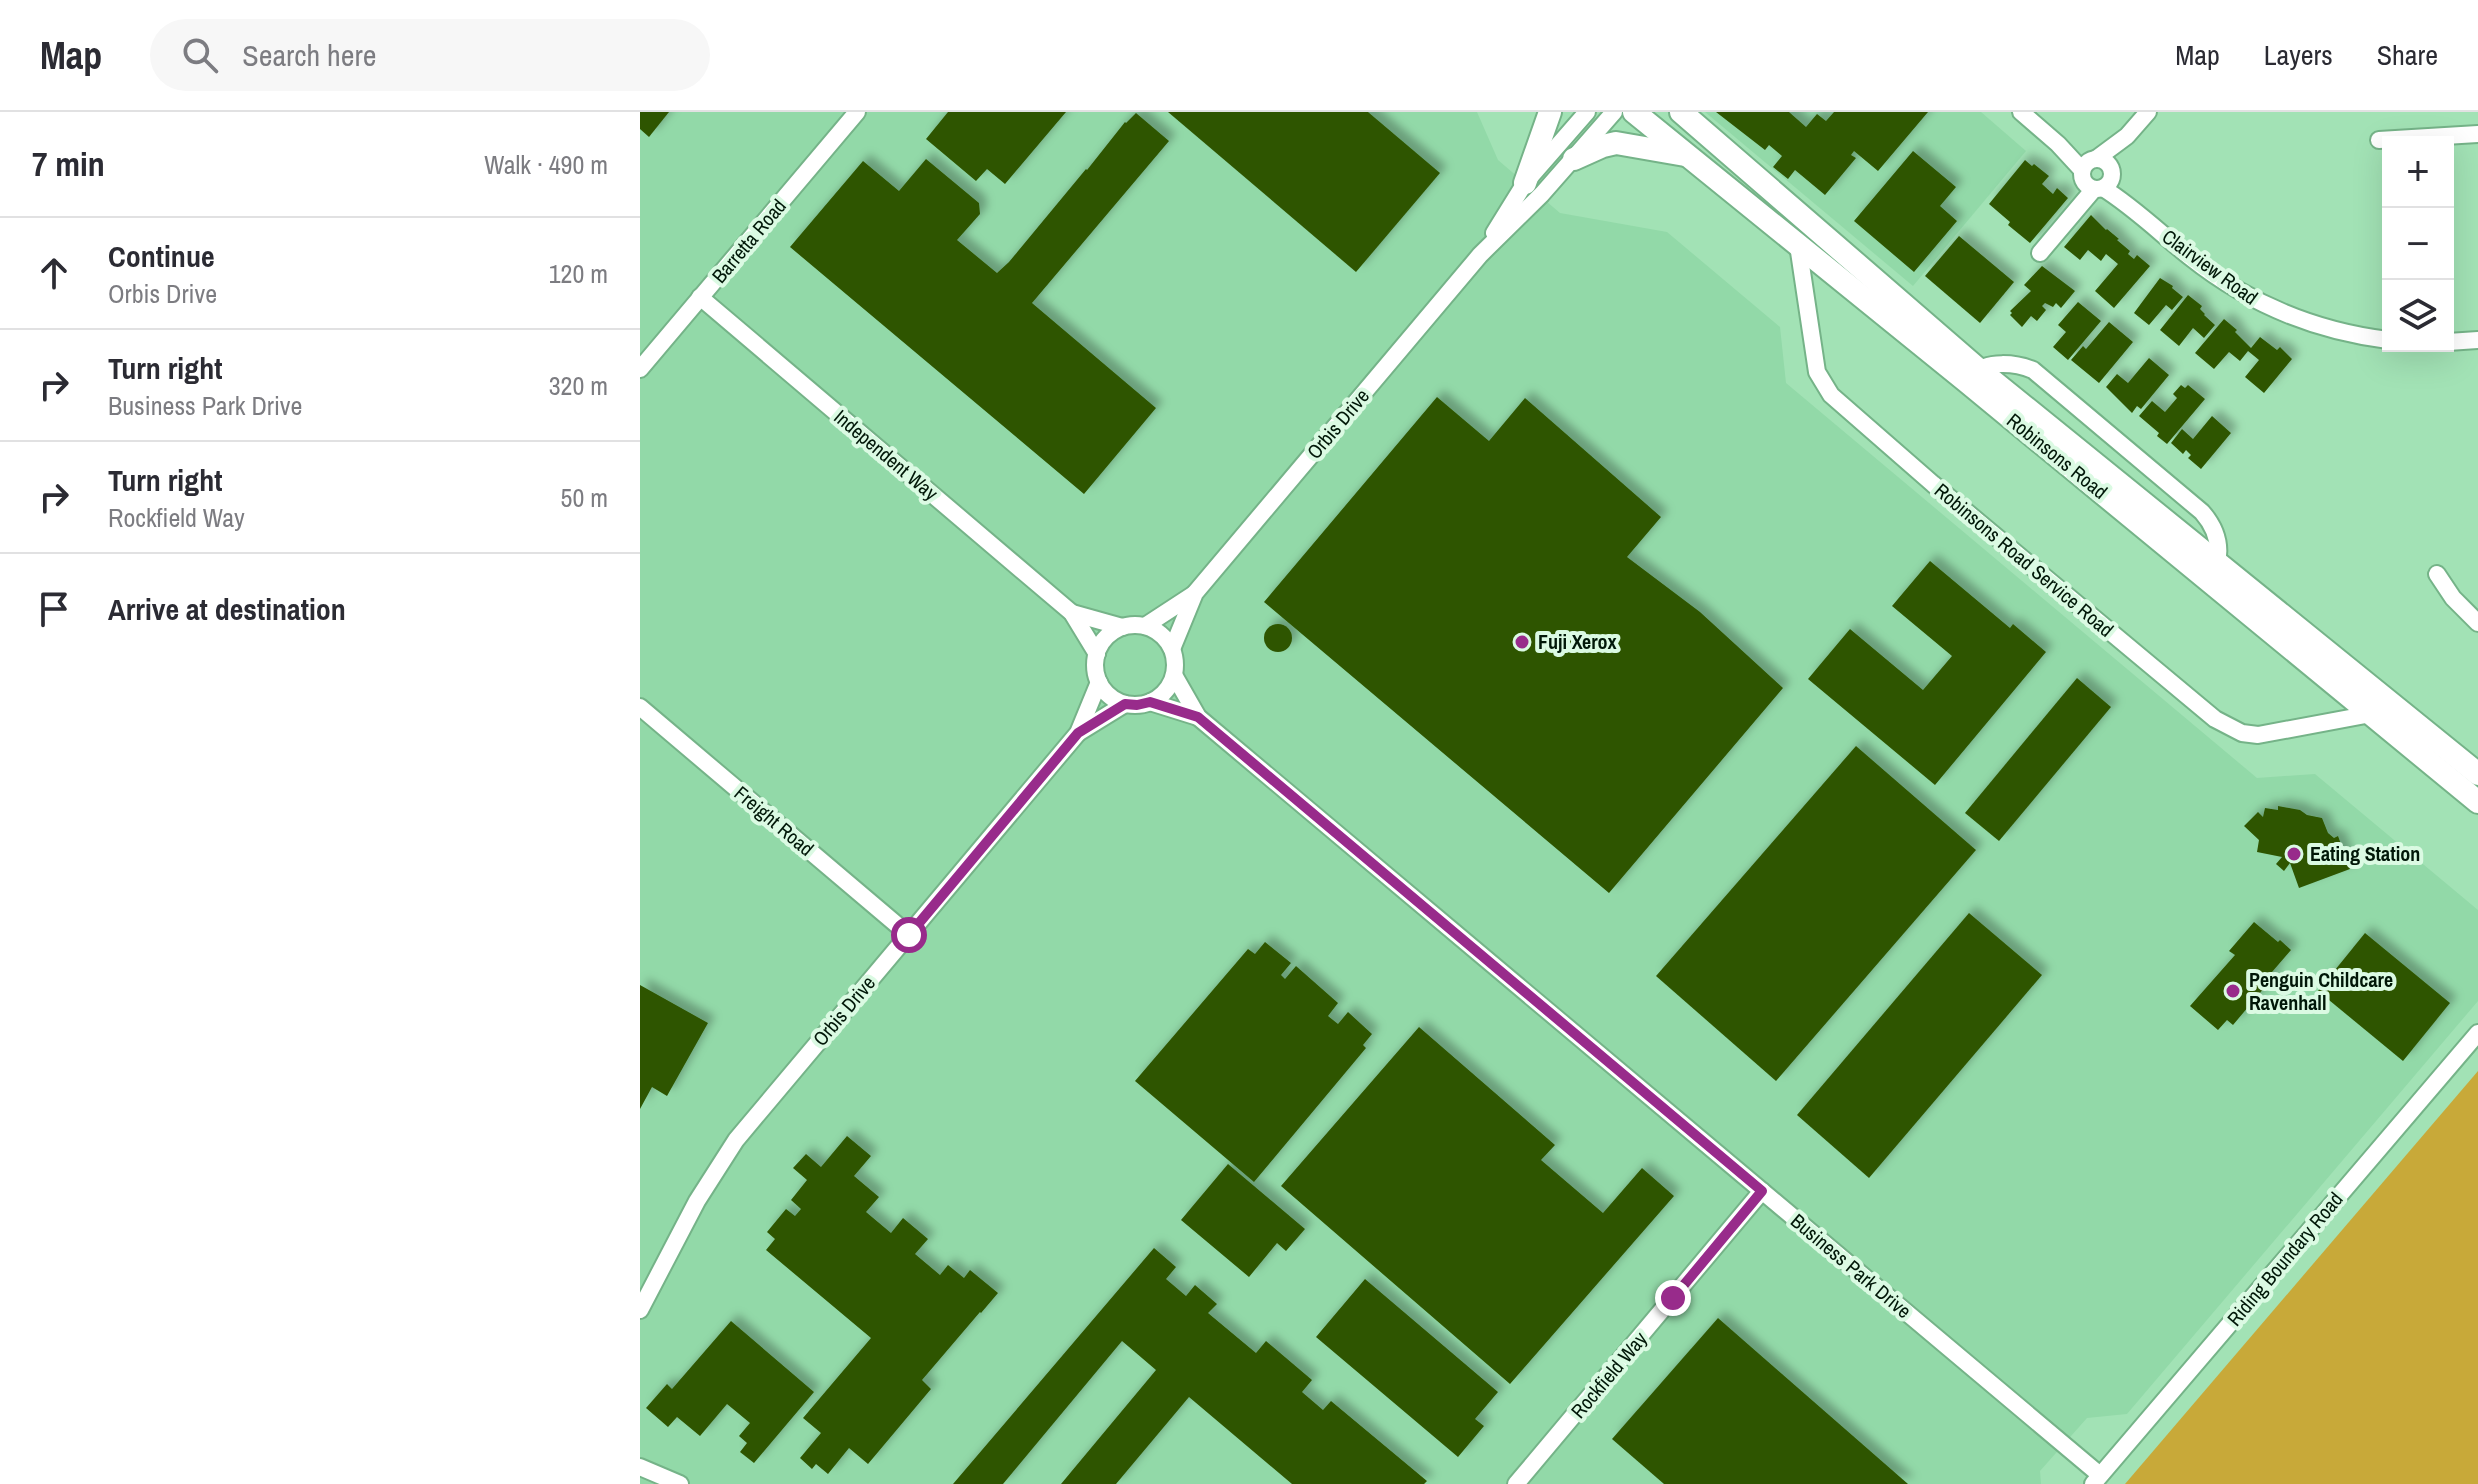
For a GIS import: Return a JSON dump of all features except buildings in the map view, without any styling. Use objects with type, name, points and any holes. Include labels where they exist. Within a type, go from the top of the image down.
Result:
[{"type":"main road","points":[[1525,183],[1550,112]]},
{"type":"main road","name":"Robinsons Road","points":[[1634,112],[1798,245],[1972,375],[2214,572],[2478,774]]},
{"type":"main road","name":"Robinsons Road","points":[[1681,112],[1972,375]]},
{"type":"main road","points":[[1574,159],[1616,143],[1686,155]]},
{"type":"main road","name":"Robinsons Road","points":[[2214,572],[2371,714],[2478,802]]},
{"type":"street","name":"Barretta Road","points":[[640,369],[857,112]]},
{"type":"street","name":"Orbis Drive","points":[[1480,255],[1525,183],[1587,112]]},
{"type":"street","name":"Orbis Drive","points":[[1145,626],[1195,593],[1480,255],[1542,194],[1614,112]]},
{"type":"street","name":"Clairview Road","points":[[2021,112],[2097,174],[2190,257],[2261,305],[2315,325],[2355,336],[2382,339]]},
{"type":"street","points":[[2040,253],[2068,219],[2097,174],[2148,112]]},
{"type":"street","points":[[2379,140],[2478,134]]},
{"type":"street","name":"Robinsons Road Service Road","points":[[1798,245],[1817,372],[1831,395],[2215,719],[2242,733],[2258,735],[2371,714]]},
{"type":"street","name":"Independent Way","points":[[700,297],[1072,613],[1097,654]]},
{"type":"street","points":[[2454,342],[2478,340]]},
{"type":"street","points":[[1972,375],[1986,366],[2015,365],[2033,370],[2202,512],[2216,530],[2214,572]]},
{"type":"street","points":[[2437,574],[2453,598],[2478,623]]},
{"type":"street","name":"Orbis Drive","points":[[1172,649],[1195,593]]},
{"type":"street","name":"Independent Way","points":[[1072,613],[1122,627]]},
{"type":"street","points":[[1145,626],[1165,638],[1172,649],[1174,675],[1169,687],[1150,702],[1125,704],[1114,699],[1099,682],[1097,654],[1102,643],[1122,627],[1145,626]]},
{"type":"street","name":"Business Park Drive","points":[[1174,675],[1198,717],[1762,1191],[2097,1480]]},
{"type":"street","name":"Orbis Drive","points":[[640,1310],[697,1201],[736,1140],[1078,733],[1099,682]]},
{"type":"street","name":"Business Park Drive","points":[[1150,702],[1198,717]]},
{"type":"street","name":"Orbis Drive","points":[[1078,733],[1125,704]]},
{"type":"street","name":"Freight Road","points":[[640,707],[909,935]]},
{"type":"street","name":"Riding Boundary Road","points":[[2097,1480],[2478,1033]]},
{"type":"street","name":"Rockfield Way","points":[[1516,1484],[1762,1191]]},
{"type":"street","points":[[640,1467],[680,1484]]},
{"type":"shaded area","points":[[640,112],[1477,112],[1498,160],[1560,213],[1667,232],[1780,327],[1786,383],[2257,778],[2315,774],[2478,910],[2478,1001],[2127,1414],[2087,1418],[2040,1471],[2041,1484],[640,1484]]},
{"type":"shaded area","points":[[1705,112],[1981,112],[2026,151],[1913,286]]},
{"type":"shaded area","points":[[2478,1071],[2478,1484],[2125,1484]]},
{"type":"place","name":"Fuji Xerox","points":[[1522,642]]},
{"type":"place","name":"Eating Station","points":[[2294,854]]},
{"type":"place","name":"Penguin Childcare Ravenhall","points":[[2233,991]]},
{"type":"route","points":[[909,935],[1078,733],[1125,704],[1150,702],[1198,717],[1762,1191],[1673,1298]]}]
